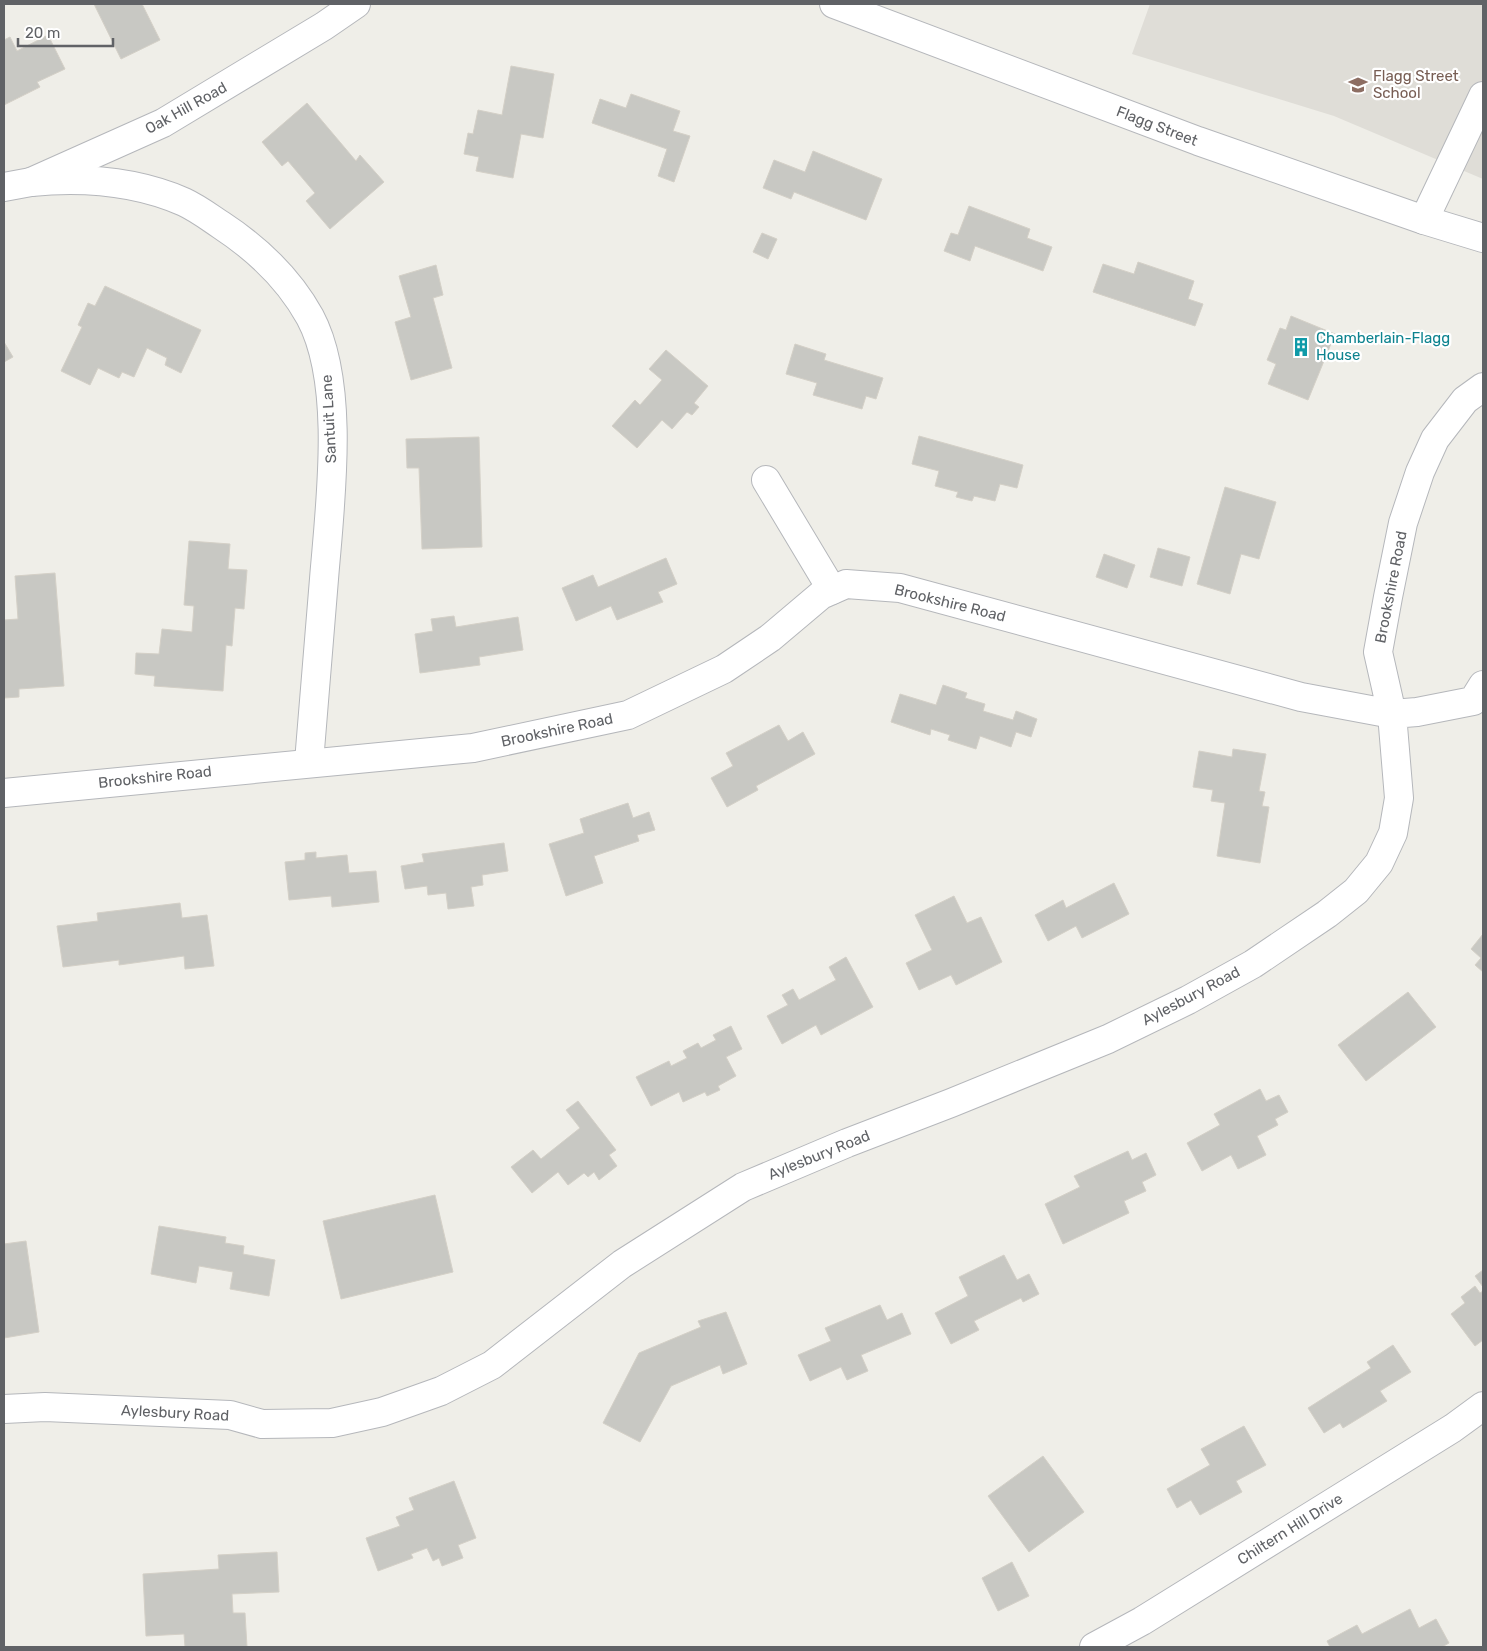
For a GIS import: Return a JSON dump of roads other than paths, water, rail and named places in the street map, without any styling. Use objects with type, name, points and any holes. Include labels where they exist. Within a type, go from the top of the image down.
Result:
[{"type":"street","name":"Oak Hill Road","points":[[4,187],[31,182],[164,123],[324,26],[356,4]]},
{"type":"street","name":"Flagg Street","points":[[834,4],[1198,141],[1424,220],[1483,238]]},
{"type":"street","points":[[1424,220],[1483,96]]},
{"type":"street","name":"Santuit Lane","points":[[31,182],[87,180],[120,183],[185,202],[239,237],[268,261],[310,317],[321,346],[328,375],[332,408],[333,474],[310,762]]},
{"type":"street","name":"Brookshire Road","points":[[4,792],[473,748],[628,715],[724,669],[770,638],[821,595],[846,584],[900,588],[1302,697],[1392,714],[1378,652],[1403,523],[1420,472],[1435,439],[1464,400],[1483,387]]},
{"type":"street","points":[[766,480],[832,590]]},
{"type":"street","points":[[1392,714],[1417,712],[1473,701],[1483,685]]},
{"type":"street","name":"Aylesbury Road","points":[[4,1409],[45,1406],[230,1415],[262,1424],[332,1423],[382,1412],[441,1391],[492,1365],[622,1264],[743,1187],[846,1143],[951,1103],[1108,1038],[1188,1000],[1253,964],[1327,914],[1362,884],[1379,863],[1393,833],[1400,798],[1392,714]]},
{"type":"street","name":"Chiltern Hill Drive","points":[[1094,1647],[1159,1610],[1453,1428],[1483,1406]]},
{"type":"place","name":"Flagg Street School","points":[[1358,85]]},
{"type":"place","name":"Chamberlain-Flagg House","points":[[1301,347]]}]
